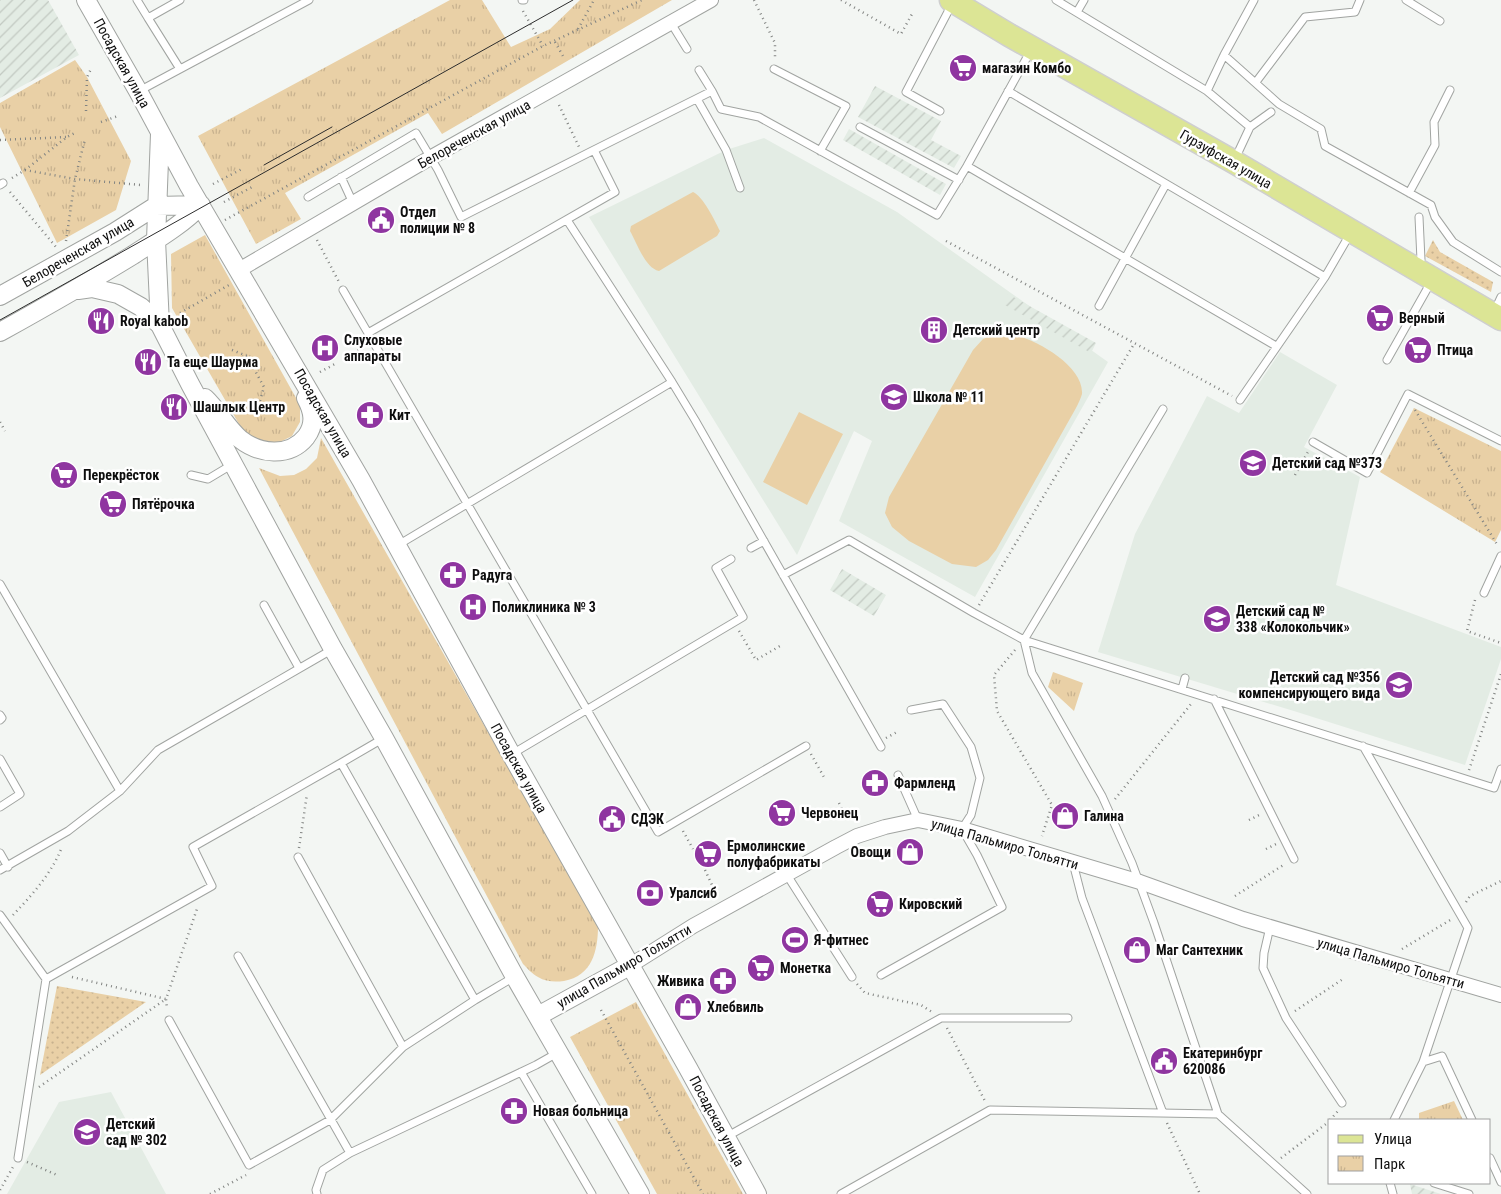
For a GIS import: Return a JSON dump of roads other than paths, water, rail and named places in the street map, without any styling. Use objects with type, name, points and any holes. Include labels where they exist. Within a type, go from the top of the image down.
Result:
[{"type":"main road","name":"Гурзуфская улица","points":[[952,1],[1234,162],[1424,275],[1498,310]]},
{"type":"street","name":"Посадская улица","points":[[86,0],[213,227],[234,277],[281,342],[398,545],[511,754],[631,965],[757,1194]]},
{"type":"street","name":"Белореченская улица","points":[[234,277],[430,158],[711,0]]},
{"type":"street","name":"Посадская улица","points":[[160,134],[156,206],[160,325]]},
{"type":"street","points":[[156,206],[201,205]]},
{"type":"street","points":[[0,332],[78,290],[156,240],[201,205]]},
{"type":"street","name":"Белореченская улица","points":[[0,296],[114,232],[156,206]]},
{"type":"street","name":"Посадская улица","points":[[78,290],[92,288],[118,294],[141,306],[160,325],[333,649],[515,977],[640,1194]]},
{"type":"street","name":"Посадская улица","points":[[190,384],[214,406],[240,438],[254,447],[266,451],[278,452],[288,450],[306,437],[313,418],[311,408],[286,360],[281,342]]},
{"type":"street","name":"улица Пальмиро Тольятти","points":[[538,1016],[631,965],[693,926],[836,846],[885,827],[918,820],[962,829],[1140,882],[1270,927],[1501,995]]},
{"type":"lane","points":[[137,0],[180,70]]},
{"type":"lane","points":[[148,18],[180,0]]},
{"type":"lane","points":[[138,91],[309,0]]},
{"type":"lane","points":[[1056,0],[1207,91],[1250,127]]},
{"type":"lane","points":[[1077,12],[1084,0]]},
{"type":"lane","points":[[1207,91],[1254,0]]},
{"type":"lane","points":[[1256,82],[1305,17],[1355,12],[1360,0]]},
{"type":"lane","points":[[1406,0],[1440,21]]},
{"type":"lane","points":[[940,111],[906,92],[952,1]]},
{"type":"lane","points":[[671,23],[687,49]]},
{"type":"lane","points":[[700,70],[721,109],[760,117],[937,215],[959,180],[1033,48]]},
{"type":"lane","points":[[1224,55],[1279,104],[1321,129],[1326,146],[1431,205],[1435,217],[1453,242],[1501,272]]},
{"type":"lane","points":[[774,69],[846,106],[820,151]]},
{"type":"lane","points":[[1409,193],[1435,145],[1434,122],[1450,90]]},
{"type":"lane","points":[[308,197],[416,133],[438,170],[461,217],[712,91]]},
{"type":"lane","points":[[1008,91],[1325,277]]},
{"type":"lane","points":[[697,99],[726,150],[740,188]]},
{"type":"lane","points":[[1234,162],[1250,127],[1271,112]]},
{"type":"lane","points":[[860,127],[959,180]]},
{"type":"lane","points":[[368,333],[615,192],[594,150]]},
{"type":"lane","points":[[967,166],[1276,346]]},
{"type":"lane","points":[[341,177],[353,203]]},
{"type":"lane","points":[[1099,306],[1166,184]]},
{"type":"lane","points":[[1387,360],[1424,275],[1421,260],[1419,217]]},
{"type":"lane","points":[[566,220],[672,382],[881,747]]},
{"type":"lane","points":[[1240,400],[1325,277],[1351,232]]},
{"type":"lane","points":[[343,290],[658,832],[806,746]]},
{"type":"lane","points":[[398,545],[672,382]]},
{"type":"lane","points":[[1313,442],[1368,473],[1408,394],[1501,441]]},
{"type":"lane","points":[[1163,409],[1024,640],[1032,673],[1108,808],[1140,882],[1218,1114],[1307,1194]]},
{"type":"lane","points":[[191,475],[208,479],[233,464]]},
{"type":"lane","points":[[783,575],[849,540],[1024,640],[1494,788],[1501,769]]},
{"type":"lane","points":[[751,548],[764,541]]},
{"type":"lane","points":[[1484,593],[1501,556]]},
{"type":"lane","points":[[511,754],[743,617],[716,568],[731,560]]},
{"type":"lane","points":[[0,584],[120,791]]},
{"type":"lane","points":[[264,605],[299,668]]},
{"type":"lane","points":[[0,870],[68,830],[120,791],[158,750],[333,649]]},
{"type":"lane","points":[[1182,689],[1185,678]]},
{"type":"lane","points":[[1214,699],[1294,859]]},
{"type":"lane","points":[[881,975],[1002,907],[962,829],[971,815],[980,778],[972,748],[943,704],[911,710]]},
{"type":"lane","points":[[0,715],[2,718],[0,720]]},
{"type":"lane","points":[[46,980],[212,886],[193,847],[384,738]]},
{"type":"lane","points":[[1363,746],[1468,928],[1423,1062],[1394,1119]]},
{"type":"lane","points":[[0,758],[20,794],[0,807]]},
{"type":"lane","points":[[341,764],[474,1000]]},
{"type":"lane","points":[[898,775],[918,820]]},
{"type":"lane","points":[[0,853],[8,867]]},
{"type":"lane","points":[[298,857],[403,1048]]},
{"type":"lane","points":[[1073,863],[1082,898],[1163,1113]]},
{"type":"lane","points":[[787,875],[852,977]]},
{"type":"lane","points":[[0,915],[46,980],[18,1158]]},
{"type":"lane","points":[[1270,927],[1262,968],[1286,1018],[1342,1103]]},
{"type":"lane","points":[[238,956],[350,1153]]},
{"type":"lane","points":[[169,1020],[249,1165],[330,1120],[403,1048],[474,1000],[515,977]]},
{"type":"lane","points":[[726,1138],[941,1018],[1068,1018]]},
{"type":"lane","points":[[316,1194],[323,1170],[350,1153],[559,1052]]},
{"type":"lane","points":[[1423,1062],[1442,1056],[1472,1119]]},
{"type":"lane","points":[[521,1072],[592,1194]]},
{"type":"lane","points":[[841,1194],[990,1110],[1218,1114]]},
{"type":"lane","points":[[1491,1160],[1501,1182]]},
{"type":"lane","points":[[1437,1184],[1469,1194]]},
{"type":"tram line","points":[[0,320],[573,0]]},
{"type":"tram line","points":[[264,165],[332,127]]},
{"type":"place","name":"магазин Комбо","points":[[963,68]]},
{"type":"place","name":"Отдел полиции № 8","points":[[381,220]]},
{"type":"place","name":"Верный","points":[[1380,318]]},
{"type":"place","name":"Royal kabob","points":[[101,321]]},
{"type":"place","name":"Детский центр","points":[[934,330]]},
{"type":"place","name":"Слуховые аппараты","points":[[325,348]]},
{"type":"place","name":"Птица","points":[[1418,350]]},
{"type":"place","name":"Та еще Шаурма","points":[[148,362]]},
{"type":"place","name":"Школа № 11","points":[[894,397]]},
{"type":"place","name":"Шашлык Центр","points":[[174,407]]},
{"type":"place","name":"Кит","points":[[370,415]]},
{"type":"place","name":"Детский сад №373","points":[[1253,463]]},
{"type":"place","name":"Перекрёсток","points":[[64,475]]},
{"type":"place","name":"Пятёрочка","points":[[113,504]]},
{"type":"place","name":"Радуга","points":[[453,575]]},
{"type":"place","name":"Поликлиника № 3","points":[[473,607]]},
{"type":"place","name":"Детский сад № 338 «Колокольчик»","points":[[1217,619]]},
{"type":"place","name":"Детский сад №356 компенсирующего вида","points":[[1399,685]]},
{"type":"place","name":"Фармленд","points":[[875,783]]},
{"type":"place","name":"Червонец","points":[[782,813]]},
{"type":"place","name":"Галина","points":[[1065,816]]},
{"type":"place","name":"СДЭК","points":[[612,819]]},
{"type":"place","name":"Овощи","points":[[910,852]]},
{"type":"place","name":"Ермолинские полуфабрикаты","points":[[708,854]]},
{"type":"place","name":"Уралсиб","points":[[650,893]]},
{"type":"place","name":"Кировский","points":[[880,904]]},
{"type":"place","name":"Я-фитнес","points":[[795,940]]},
{"type":"place","name":"Маг Сантехник","points":[[1137,950]]},
{"type":"place","name":"Монетка","points":[[761,968]]},
{"type":"place","name":"Живика","points":[[723,981]]},
{"type":"place","name":"Хлебвиль","points":[[688,1007]]},
{"type":"place","name":"Екатеринбург 620086","points":[[1164,1061]]},
{"type":"place","name":"Новая больница","points":[[514,1111]]},
{"type":"place","name":"Детский сад № 302","points":[[87,1132]]}]
